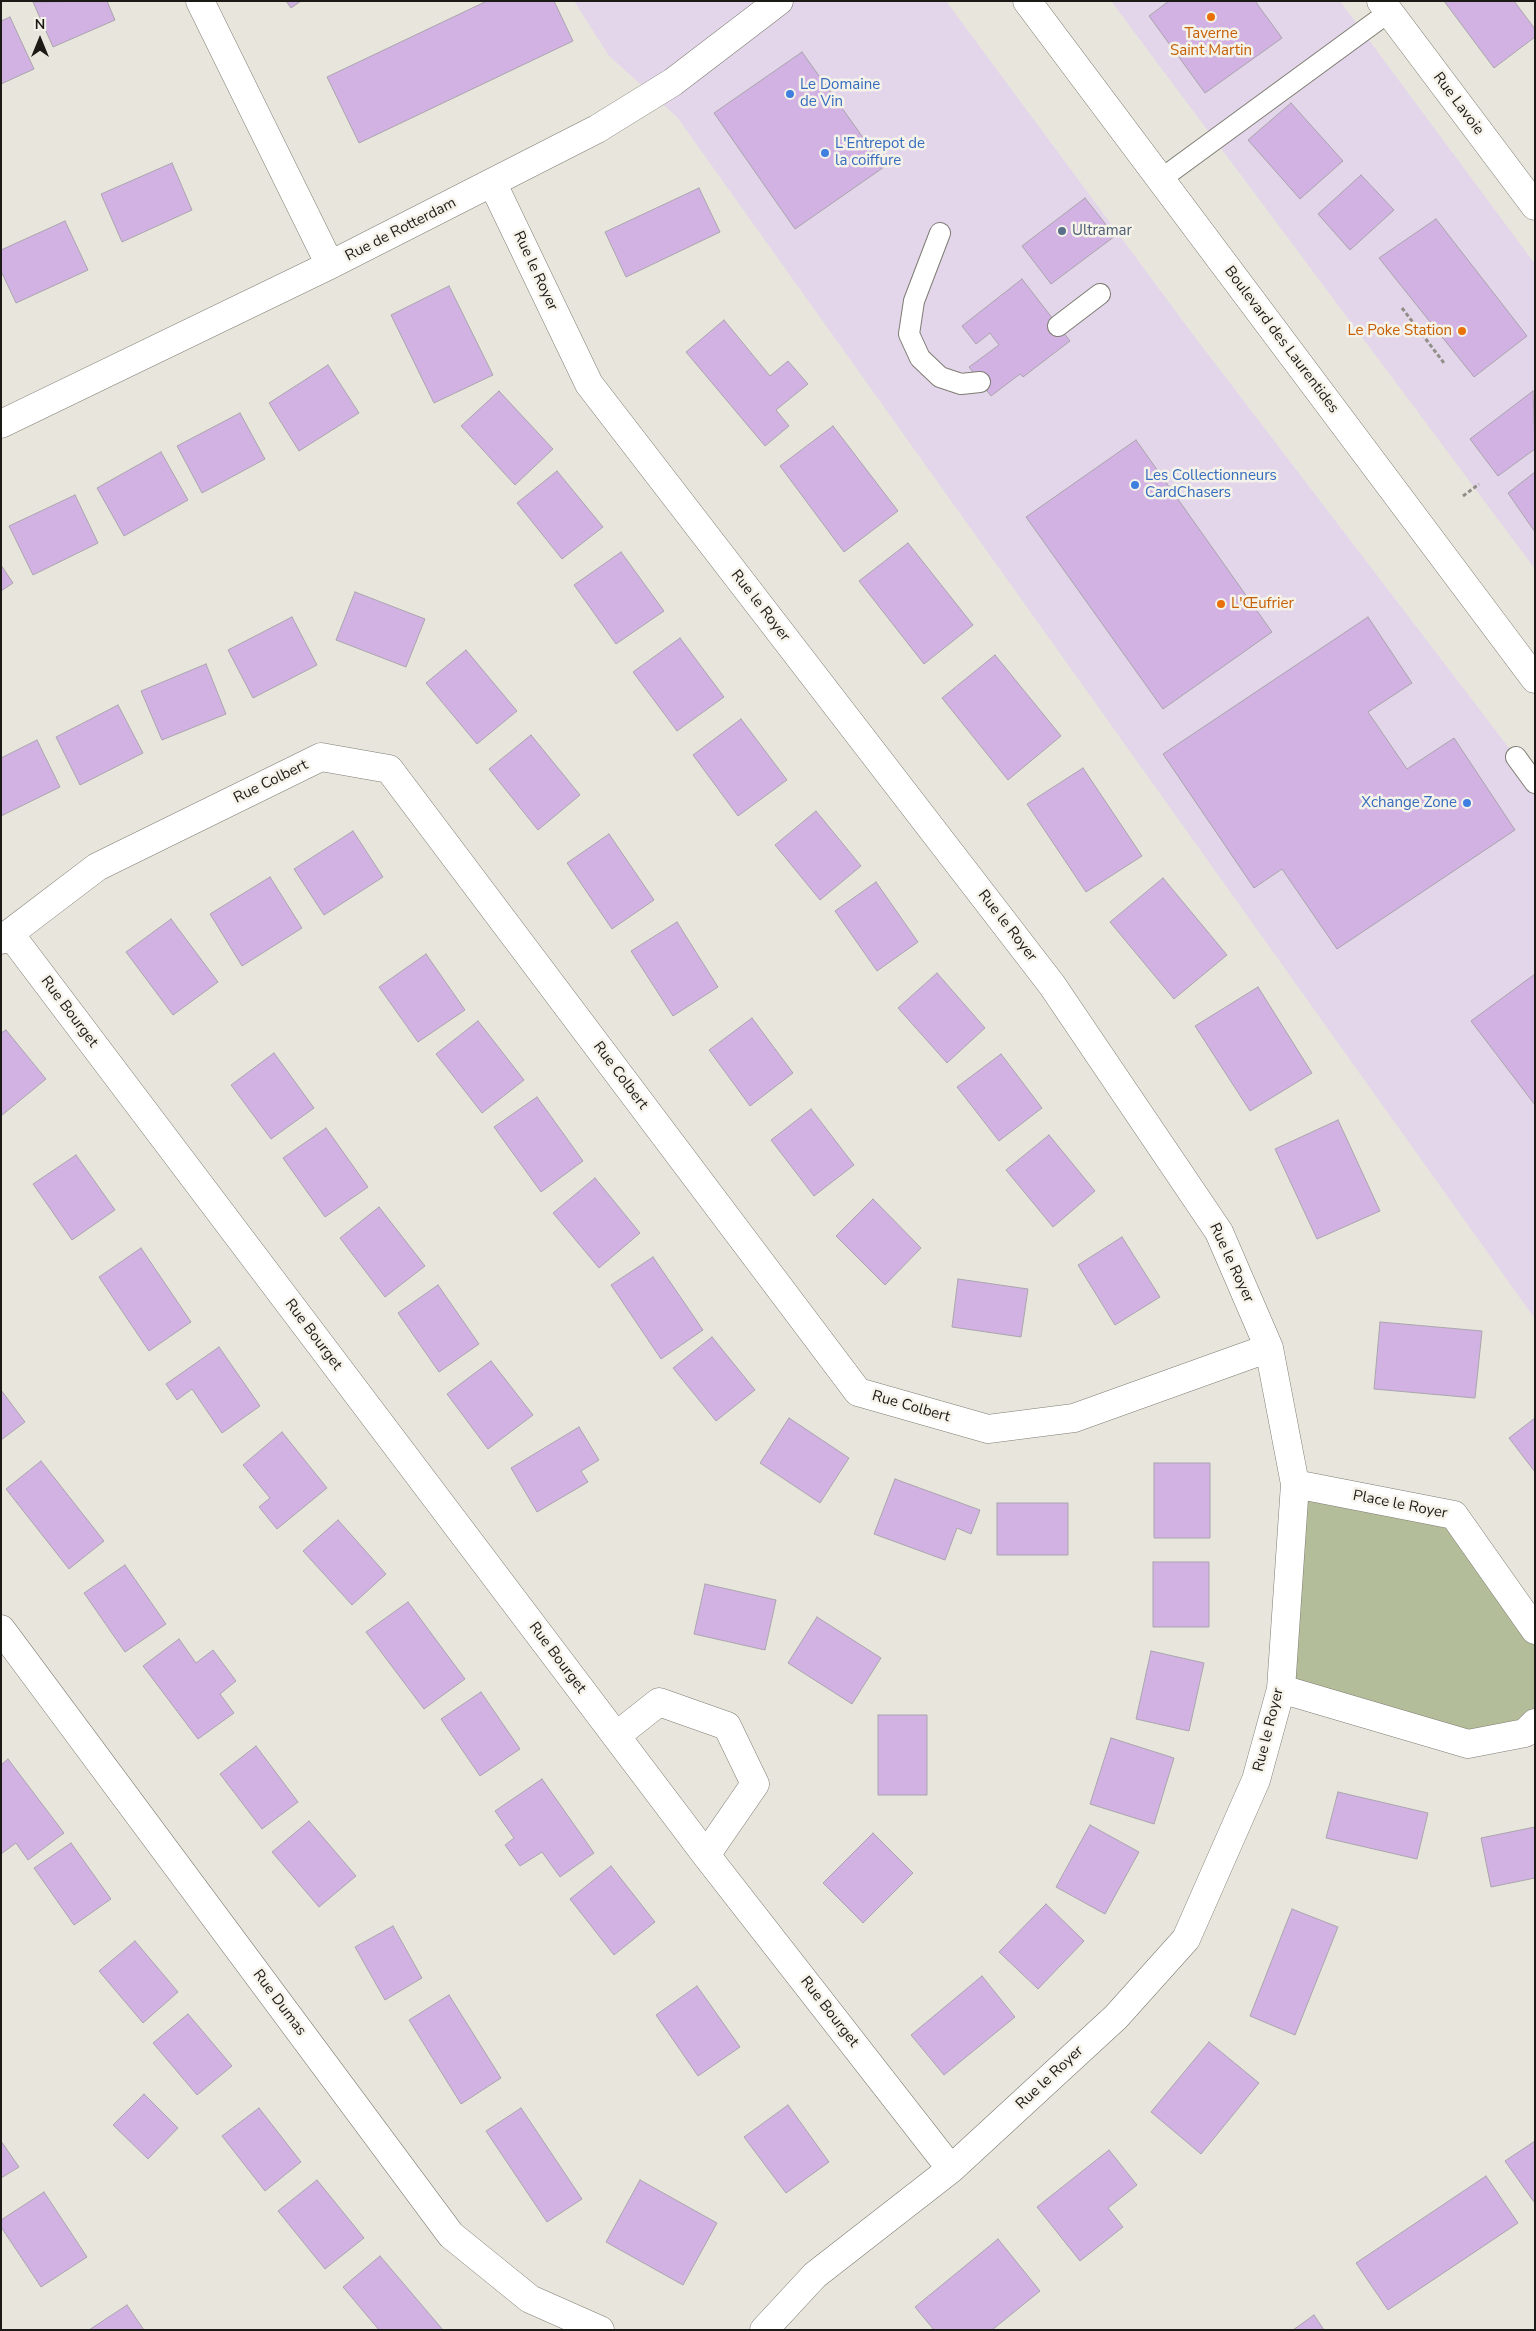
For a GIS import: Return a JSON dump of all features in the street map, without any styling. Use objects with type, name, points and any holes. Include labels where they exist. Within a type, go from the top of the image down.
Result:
[{"type":"street","points":[[200,1],[330,265]]},
{"type":"street","name":"Rue de Rotterdam","points":[[1,424],[330,265],[493,184],[596,129],[654,95],[779,1]]},
{"type":"street","name":"Boulevard des Laurentides","points":[[1028,1],[1535,679]]},
{"type":"street","name":"Rue Lavoie","points":[[1385,7],[1535,206]]},
{"type":"street","name":"Rue le Royer","points":[[493,184],[589,384],[1052,985],[1219,1232],[1269,1348],[1295,1484],[1281,1690],[1256,1780],[1186,1939],[1116,2018],[951,2169],[815,2274],[764,2330]]},
{"type":"street","name":"Rue Colbert","points":[[6,937],[97,867],[321,757],[389,769],[858,1392],[988,1429],[1074,1418],[1269,1348]]},
{"type":"street","name":"Rue Bourget","points":[[6,937],[706,1855],[951,2169]]},
{"type":"street","name":"Place le Royer","points":[[1295,1484],[1454,1515],[1535,1630]]},
{"type":"street","name":"Rue Dumas","points":[[1,1629],[451,2235],[530,2299],[600,2330]]},
{"type":"street","points":[[1281,1690],[1468,1744],[1525,1733],[1535,1724]]},
{"type":"street","points":[[616,1736],[659,1702],[727,1726],[755,1784],[706,1855]]},
{"type":"lane","points":[[1161,179],[1385,7]]},
{"type":"lane","points":[[940,233],[914,302],[911,340],[920,358],[940,377],[961,384],[980,382]]},
{"type":"lane","points":[[1058,326],[1100,294]]},
{"type":"lane","points":[[1516,757],[1535,783]]},
{"type":"path","points":[[1402,308],[1444,363]]},
{"type":"path","points":[[1463,496],[1479,484]]},
{"type":"shaded area","points":[[574,1],[946,1],[1191,332],[1535,782],[1535,1319],[677,117],[609,56]]},
{"type":"shaded area","points":[[1111,1],[1340,1],[1535,264],[1535,569]]},
{"type":"green space","points":[[1295,1484],[1454,1515],[1535,1630],[1535,1723],[1468,1744],[1281,1689]]},
{"type":"building","points":[[107,1],[115,20],[53,47],[33,2]]},
{"type":"building","points":[[286,1],[301,1],[291,8]]},
{"type":"building","points":[[487,1],[554,1],[573,41],[359,143],[327,77]]},
{"type":"building","points":[[1169,1],[1255,1],[1282,38],[1205,93],[1149,16]]},
{"type":"building","points":[[1444,1],[1514,1],[1535,29],[1535,37],[1494,68]]},
{"type":"building","points":[[10,17],[34,69],[1,84],[1,21]]},
{"type":"building","points":[[802,52],[884,167],[795,229],[714,113]]},
{"type":"building","points":[[1291,103],[1343,161],[1300,199],[1248,140]]},
{"type":"building","points":[[172,163],[192,210],[122,242],[101,194]]},
{"type":"building","points":[[1361,175],[1394,210],[1350,250],[1318,214]]},
{"type":"building","points":[[699,188],[720,232],[626,277],[605,232]]},
{"type":"building","points":[[1085,198],[1115,236],[1051,284],[1022,246]]},
{"type":"building","points":[[1436,219],[1527,336],[1474,377],[1379,258]]},
{"type":"building","points":[[65,221],[88,270],[16,303],[1,271],[1,250]]},
{"type":"building","points":[[1022,279],[1070,341],[1023,377],[1020,374],[991,396],[969,367],[999,345],[990,333],[976,344],[962,326]]},
{"type":"building","points":[[449,286],[493,375],[434,403],[391,315]]},
{"type":"building","points":[[724,320],[770,376],[788,361],[808,384],[776,410],[789,426],[765,446],[686,352]]},
{"type":"building","points":[[328,365],[359,413],[299,451],[269,403]]},
{"type":"building","points":[[499,391],[553,449],[515,485],[461,426]]},
{"type":"building","points":[[1533,391],[1535,449],[1498,476],[1470,439]]},
{"type":"building","points":[[240,413],[265,459],[202,493],[177,446]]},
{"type":"building","points":[[833,426],[898,511],[844,552],[780,466]]},
{"type":"building","points":[[1136,440],[1272,632],[1163,709],[1026,517]]},
{"type":"building","points":[[161,452],[188,500],[124,536],[97,488]]},
{"type":"building","points":[[557,471],[603,527],[562,559],[517,503]]},
{"type":"building","points":[[1535,472],[1535,532],[1508,493]]},
{"type":"building","points":[[75,495],[98,543],[33,575],[9,526]]},
{"type":"building","points":[[908,543],[973,625],[924,664],[859,581]]},
{"type":"building","points":[[621,552],[664,611],[616,644],[574,585]]},
{"type":"building","points":[[1,565],[13,583],[1,591]]},
{"type":"building","points":[[355,592],[425,619],[406,667],[336,640]]},
{"type":"building","points":[[292,617],[317,665],[253,698],[228,650]]},
{"type":"building","points":[[1368,617],[1412,683],[1368,712],[1407,769],[1454,738],[1515,830],[1337,949],[1282,869],[1254,888],[1163,754]]},
{"type":"building","points":[[680,638],[724,697],[677,731],[633,672]]},
{"type":"building","points":[[466,650],[517,711],[477,744],[426,683]]},
{"type":"building","points":[[995,655],[1061,736],[1008,780],[942,698]]},
{"type":"building","points":[[206,664],[226,714],[162,740],[141,691]]},
{"type":"building","points":[[118,705],[143,753],[80,785],[56,737]]},
{"type":"building","points":[[741,719],[787,780],[738,816],[693,755]]},
{"type":"building","points":[[531,735],[580,795],[538,830],[489,769]]},
{"type":"building","points":[[37,740],[60,787],[1,816],[1,758]]},
{"type":"building","points":[[1083,768],[1142,856],[1086,892],[1027,804]]},
{"type":"building","points":[[816,811],[861,866],[820,900],[775,845]]},
{"type":"building","points":[[353,831],[383,877],[324,915],[294,869]]},
{"type":"building","points":[[609,834],[654,900],[612,929],[567,863]]},
{"type":"building","points":[[270,877],[302,928],[242,966],[210,914]]},
{"type":"building","points":[[1163,878],[1227,955],[1174,999],[1110,922]]},
{"type":"building","points":[[876,882],[918,942],[877,971],[835,911]]},
{"type":"building","points":[[171,919],[218,982],[173,1015],[126,952]]},
{"type":"building","points":[[677,922],[718,987],[673,1016],[631,951]]},
{"type":"building","points":[[426,954],[465,1010],[418,1042],[379,987]]},
{"type":"building","points":[[937,973],[985,1028],[947,1063],[898,1008]]},
{"type":"building","points":[[1535,974],[1535,1105],[1471,1021]]},
{"type":"building","points":[[1258,987],[1312,1073],[1250,1111],[1195,1026]]},
{"type":"building","points":[[752,1018],[793,1073],[750,1106],[709,1050]]},
{"type":"building","points":[[478,1021],[524,1080],[482,1113],[436,1054]]},
{"type":"building","points":[[6,1030],[46,1079],[1,1116],[1,1033]]},
{"type":"building","points":[[274,1053],[314,1108],[271,1139],[231,1085]]},
{"type":"building","points":[[1001,1054],[1042,1108],[999,1141],[957,1087]]},
{"type":"building","points":[[537,1097],[583,1161],[541,1192],[494,1127]]},
{"type":"building","points":[[811,1109],[854,1165],[814,1196],[771,1140]]},
{"type":"building","points":[[1338,1120],[1380,1211],[1317,1239],[1275,1149]]},
{"type":"building","points":[[326,1128],[368,1187],[325,1217],[283,1158]]},
{"type":"building","points":[[1049,1135],[1095,1191],[1053,1227],[1006,1170]]},
{"type":"building","points":[[76,1155],[115,1210],[72,1240],[33,1184]]},
{"type":"building","points":[[595,1178],[640,1233],[599,1268],[553,1213]]},
{"type":"building","points":[[873,1199],[921,1248],[885,1285],[836,1236]]},
{"type":"building","points":[[379,1207],[425,1266],[385,1297],[340,1238]]},
{"type":"building","points":[[1122,1237],[1160,1297],[1115,1325],[1078,1265]]},
{"type":"building","points":[[141,1248],[191,1322],[149,1351],[99,1277]]},
{"type":"building","points":[[653,1257],[703,1330],[661,1359],[611,1285]]},
{"type":"building","points":[[958,1279],[1028,1289],[1021,1337],[952,1327]]},
{"type":"building","points":[[438,1285],[479,1344],[439,1372],[398,1313]]},
{"type":"building","points":[[1380,1322],[1482,1331],[1475,1398],[1374,1389]]},
{"type":"building","points":[[712,1337],[755,1390],[716,1421],[673,1368]]},
{"type":"building","points":[[219,1347],[260,1406],[222,1433],[192,1389],[177,1400],[166,1384]]},
{"type":"building","points":[[491,1361],[533,1415],[488,1449],[447,1394]]},
{"type":"building","points":[[1,1390],[25,1422],[1,1440]]},
{"type":"building","points":[[789,1418],[849,1458],[820,1503],[760,1463]]},
{"type":"building","points":[[1535,1418],[1535,1472],[1509,1438]]},
{"type":"building","points":[[579,1427],[599,1460],[581,1471],[588,1482],[537,1512],[511,1468]]},
{"type":"building","points":[[282,1432],[327,1488],[277,1529],[259,1507],[270,1498],[243,1465]]},
{"type":"building","points":[[41,1461],[104,1541],[69,1569],[6,1489]]},
{"type":"building","points":[[1154,1463],[1210,1463],[1210,1538],[1154,1538]]},
{"type":"building","points":[[895,1479],[980,1510],[971,1534],[957,1528],[945,1560],[874,1534]]},
{"type":"building","points":[[997,1503],[1068,1503],[1068,1555],[997,1555]]},
{"type":"building","points":[[338,1520],[386,1574],[352,1605],[303,1551]]},
{"type":"building","points":[[1153,1562],[1209,1562],[1209,1627],[1153,1627]]},
{"type":"building","points":[[125,1565],[166,1624],[125,1652],[84,1593]]},
{"type":"building","points":[[705,1584],[776,1600],[765,1650],[694,1634]]},
{"type":"building","points":[[408,1602],[465,1679],[424,1709],[366,1632]]},
{"type":"building","points":[[817,1617],[881,1658],[852,1704],[788,1663]]},
{"type":"building","points":[[179,1639],[196,1663],[213,1650],[236,1681],[220,1694],[234,1713],[198,1739],[143,1666]]},
{"type":"building","points":[[1151,1651],[1204,1663],[1189,1731],[1136,1719]]},
{"type":"building","points":[[481,1692],[520,1749],[480,1776],[441,1719]]},
{"type":"building","points":[[878,1715],[927,1715],[927,1795],[878,1795]]},
{"type":"building","points":[[1111,1738],[1174,1758],[1154,1824],[1090,1804]]},
{"type":"building","points":[[256,1746],[298,1802],[262,1829],[220,1774]]},
{"type":"building","points":[[8,1759],[64,1833],[28,1860],[16,1843],[1,1854],[1,1765]]},
{"type":"building","points":[[542,1779],[594,1853],[560,1877],[542,1852],[520,1866],[505,1845],[514,1838],[495,1811]]},
{"type":"building","points":[[1338,1792],[1428,1813],[1417,1859],[1326,1838]]},
{"type":"building","points":[[309,1821],[356,1876],[319,1907],[272,1852]]},
{"type":"building","points":[[1090,1825],[1139,1852],[1105,1914],[1056,1887]]},
{"type":"building","points":[[1535,1827],[1535,1878],[1491,1887],[1481,1838]]},
{"type":"building","points":[[873,1833],[913,1873],[863,1923],[823,1883]]},
{"type":"building","points":[[71,1843],[111,1899],[74,1925],[34,1868]]},
{"type":"building","points":[[611,1866],[655,1922],[614,1955],[570,1899]]},
{"type":"building","points":[[1046,1904],[1084,1941],[1038,1989],[999,1952]]},
{"type":"building","points":[[1292,1909],[1338,1927],[1295,2035],[1250,2016]]},
{"type":"building","points":[[393,1926],[422,1978],[385,2000],[355,1947]]},
{"type":"building","points":[[135,1941],[178,1992],[143,2023],[99,1971]]},
{"type":"building","points":[[982,1976],[1015,2017],[944,2075],[911,2035]]},
{"type":"building","points":[[697,1986],[740,2047],[698,2076],[656,2015]]},
{"type":"building","points":[[449,1995],[501,2078],[461,2104],[409,2020]]},
{"type":"building","points":[[188,2014],[232,2066],[197,2095],[153,2043]]},
{"type":"building","points":[[1209,2042],[1259,2083],[1201,2154],[1151,2112]]},
{"type":"building","points":[[144,2094],[178,2128],[148,2159],[113,2125]]},
{"type":"building","points":[[788,2105],[829,2162],[786,2193],[744,2137]]},
{"type":"building","points":[[259,2108],[301,2162],[265,2191],[222,2136]]},
{"type":"building","points":[[521,2108],[582,2199],[547,2222],[486,2131]]},
{"type":"building","points":[[1,2141],[19,2167],[1,2178]]},
{"type":"building","points":[[1535,2141],[1535,2202],[1534,2202],[1505,2161]]},
{"type":"building","points":[[1109,2150],[1137,2185],[1108,2208],[1123,2227],[1080,2261],[1037,2207]]},
{"type":"building","points":[[1486,2176],[1518,2223],[1388,2310],[1356,2263]]},
{"type":"building","points":[[317,2180],[364,2238],[325,2269],[278,2211]]},
{"type":"building","points":[[640,2180],[717,2223],[683,2285],[606,2242]]},
{"type":"building","points":[[44,2192],[87,2257],[41,2287],[1,2227],[1,2220]]},
{"type":"building","points":[[998,2239],[1040,2291],[992,2330],[934,2330],[915,2307]]},
{"type":"building","points":[[380,2256],[443,2330],[379,2330],[343,2287]]},
{"type":"building","points":[[127,2305],[144,2330],[89,2330]]},
{"type":"building","points":[[1314,2315],[1324,2330],[1293,2330]]},
{"type":"place","name":"Taverne Saint Martin","points":[[1211,17]]},
{"type":"place","name":"Le Domaine de Vin","points":[[790,94]]},
{"type":"place","name":"L'Entrepot de la coiffure","points":[[825,153]]},
{"type":"place","name":"Ultramar","points":[[1062,231]]},
{"type":"place","name":"Le Poke Station","points":[[1462,331]]},
{"type":"place","name":"Les Collectionneurs CardChasers","points":[[1135,485]]},
{"type":"place","name":"L'Œufrier","points":[[1221,604]]},
{"type":"place","name":"Xchange Zone","points":[[1467,803]]}]
